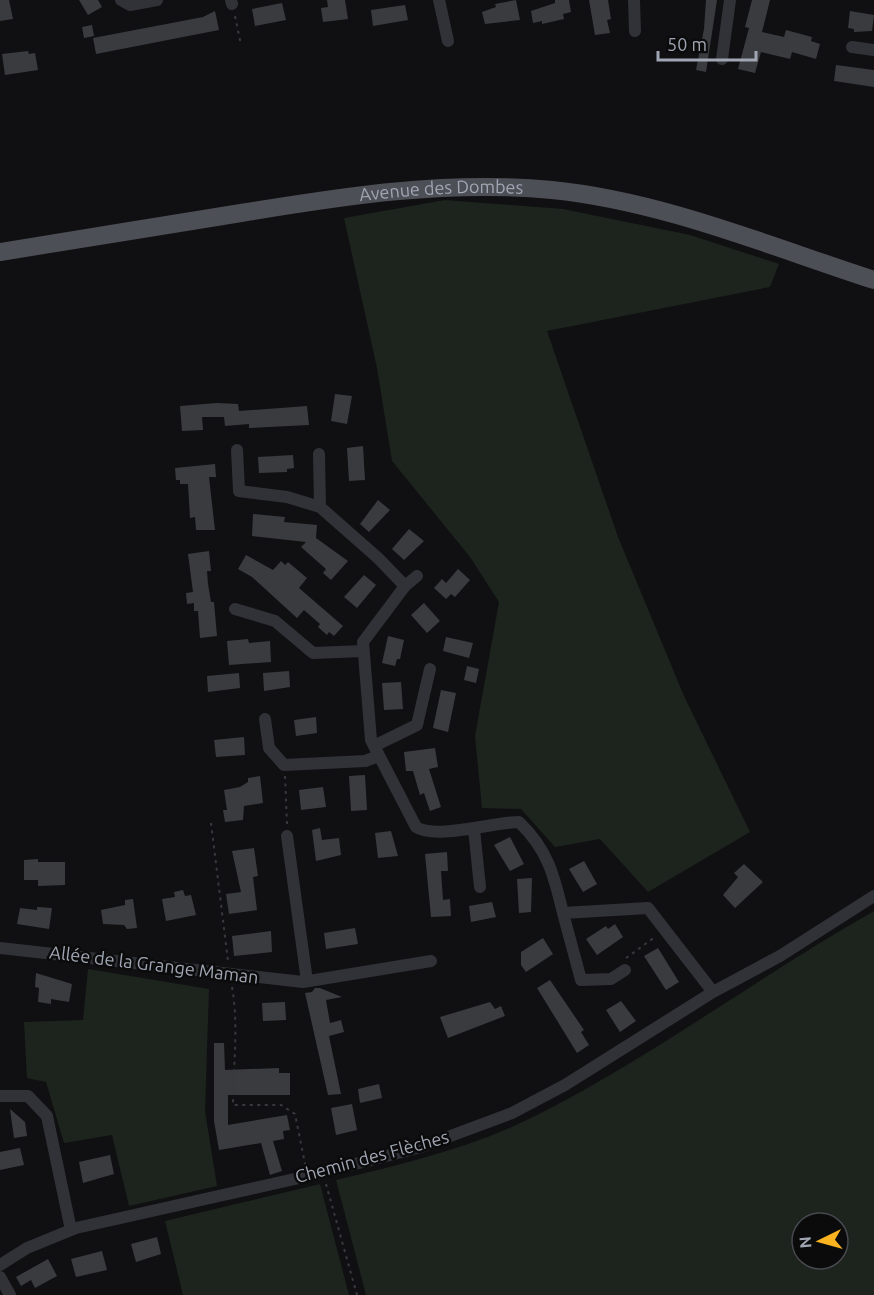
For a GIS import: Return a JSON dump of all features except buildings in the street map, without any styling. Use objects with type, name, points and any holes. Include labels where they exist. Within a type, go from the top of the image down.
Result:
[{"type":"main road","name":"Avenue des Dombes","points":[[0,252],[350,195],[461,186],[553,190],[616,201],[677,216],[874,280]]},
{"type":"street","points":[[121,0],[130,5],[157,0]]},
{"type":"street","points":[[439,0],[448,41]]},
{"type":"street","points":[[634,0],[635,31]]},
{"type":"street","points":[[722,59],[730,0]]},
{"type":"street","points":[[852,47],[874,50]]},
{"type":"street","points":[[237,450],[239,491],[287,497],[321,507],[378,558],[405,586]]},
{"type":"street","points":[[319,454],[321,507]]},
{"type":"street","points":[[417,576],[405,586],[363,642],[370,740],[416,827],[426,831],[474,829],[519,822],[532,835],[550,864],[581,980],[611,979],[625,970]]},
{"type":"street","points":[[235,609],[275,621],[313,653],[363,651]]},
{"type":"street","points":[[265,718],[269,748],[284,765],[365,761],[417,725],[430,669]]},
{"type":"street","points":[[474,829],[480,887]]},
{"type":"street","points":[[287,836],[307,981]]},
{"type":"street","name":"Chemin des Flèches","points":[[0,1265],[27,1248],[71,1230],[218,1194],[308,1176],[421,1147],[512,1113],[565,1085],[713,992],[780,956],[874,896]]},
{"type":"street","points":[[563,913],[648,908],[713,992]]},
{"type":"street","name":"Allée de la Grange Maman","points":[[0,948],[307,981],[431,962]]},
{"type":"street","points":[[0,1096],[28,1096],[47,1116],[71,1230]]},
{"type":"street","points":[[0,1276],[10,1295]]},
{"type":"path","points":[[232,2],[241,45]]},
{"type":"path","points":[[284,765],[287,836]]},
{"type":"path","points":[[211,824],[236,1023],[233,1050],[233,1105],[281,1105],[295,1114],[308,1176]]},
{"type":"path","points":[[625,970],[623,960],[665,930]]},
{"type":"path","points":[[323,1172],[357,1295]]},
{"type":"shaded area","points":[[445,200],[563,209],[690,235],[779,264],[770,287],[547,331],[618,537],[684,696],[750,832],[648,892],[600,839],[555,847],[521,809],[482,808],[475,736],[499,602],[470,557],[392,461],[377,368],[344,218]]},
{"type":"shaded area","points":[[874,911],[874,1295],[366,1295],[336,1180],[462,1146],[535,1116],[622,1068]]},
{"type":"shaded area","points":[[88,969],[209,989],[205,1111],[217,1186],[129,1206],[112,1135],[64,1143],[46,1082],[27,1078],[24,1022],[83,1020]]},
{"type":"shaded area","points":[[320,1184],[349,1295],[183,1295],[165,1221]]}]
